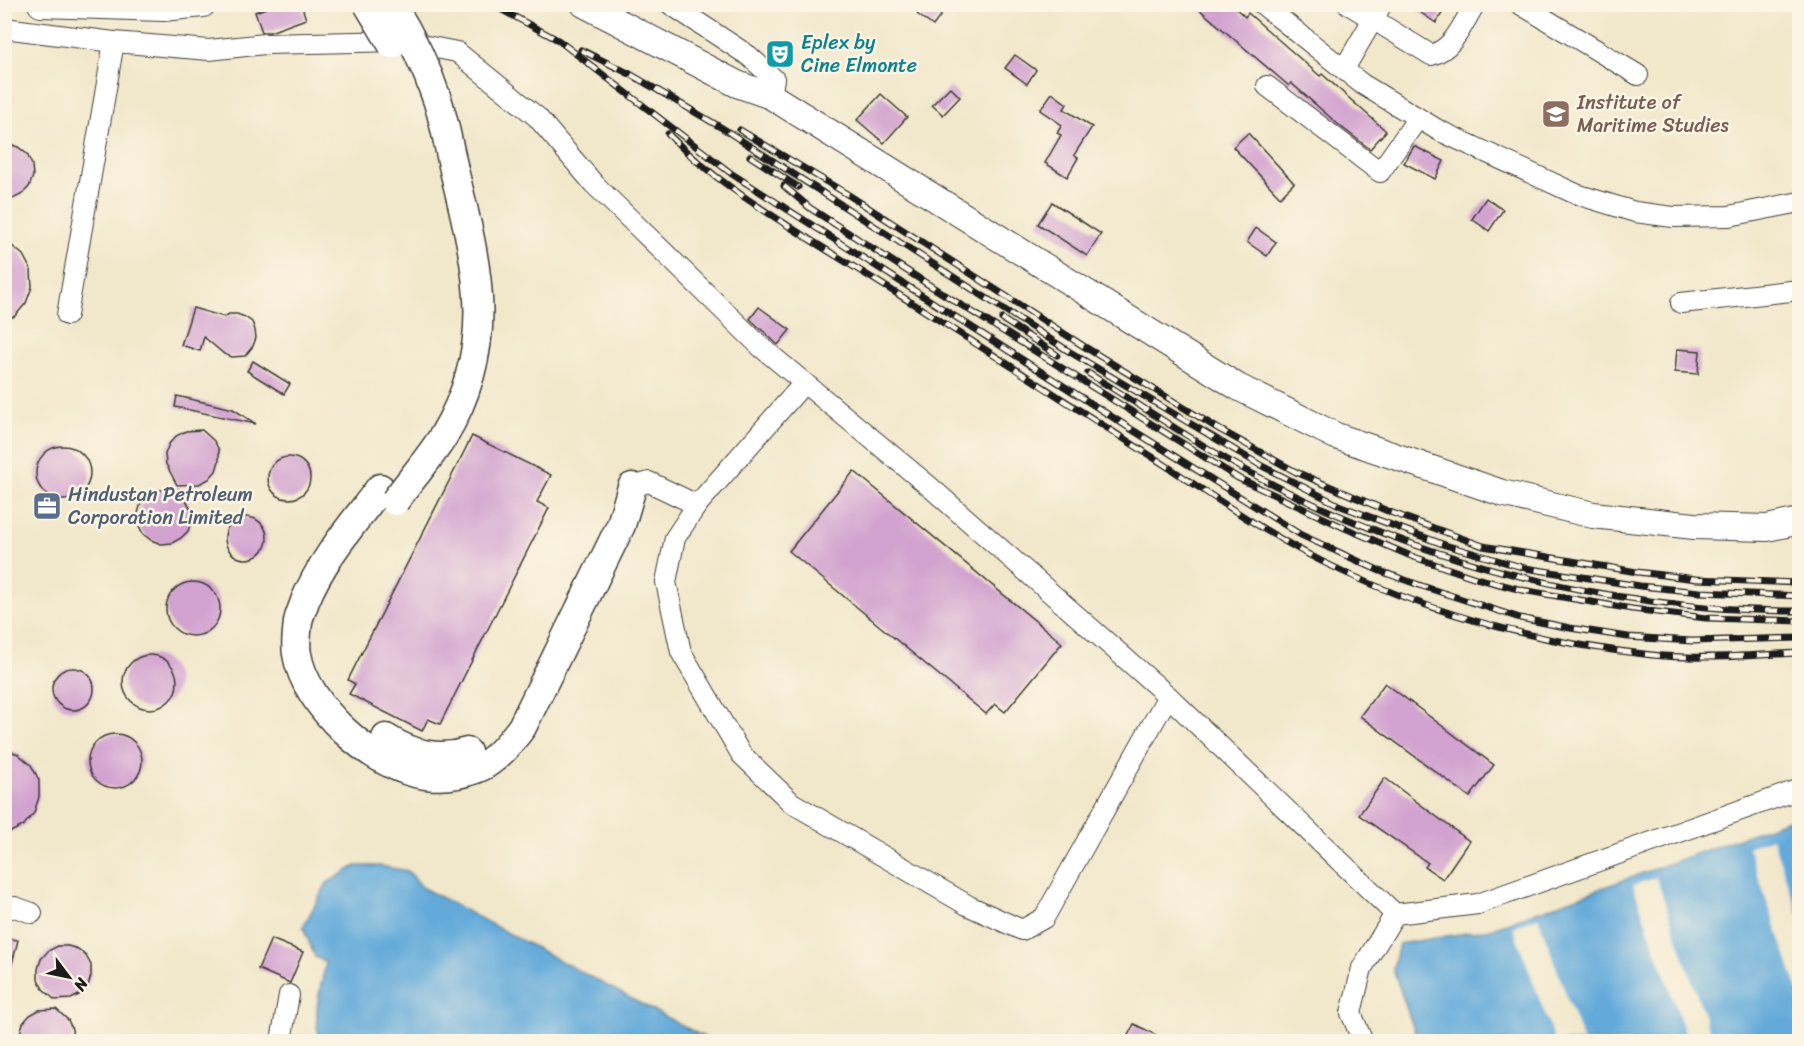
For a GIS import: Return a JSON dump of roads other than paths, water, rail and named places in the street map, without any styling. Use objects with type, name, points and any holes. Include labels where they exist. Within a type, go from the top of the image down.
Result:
[{"type":"highway","points":[[368,4],[400,61],[419,107],[457,266],[460,305],[453,364],[438,405],[388,494]]},
{"type":"highway","points":[[391,4],[418,52],[438,101],[474,252],[480,305],[476,348],[455,413],[431,454],[334,548],[311,585],[298,620],[297,654],[308,685],[325,713],[356,741],[391,764],[425,775],[448,776],[478,769],[502,752],[522,727],[621,525],[632,487]]},
{"type":"main road","points":[[41,4],[163,8],[203,4]]},
{"type":"main road","points":[[585,5],[738,84],[771,96],[1238,387],[1336,436],[1502,493],[1593,515],[1715,526],[1767,528],[1800,521]]},
{"type":"street","points":[[670,4],[762,67],[774,79],[771,96]]},
{"type":"street","points":[[1262,4],[1362,84],[1418,118],[1438,130],[1576,194],[1635,212],[1673,217],[1729,216],[1800,202]]},
{"type":"street","points":[[1348,4],[1377,13],[1431,55],[1442,52],[1452,42],[1475,4]]},
{"type":"street","points":[[1520,4],[1638,75]]},
{"type":"street","points":[[1344,69],[1377,13]]},
{"type":"street","points":[[4,28],[114,42],[209,50],[265,44],[401,41],[457,52],[537,117],[594,184],[761,347],[930,487],[1168,696],[1395,915]]},
{"type":"street","points":[[67,315],[114,42]]},
{"type":"street","points":[[1267,86],[1380,172],[1418,118]]},
{"type":"street","points":[[1681,303],[1800,290]]},
{"type":"street","points":[[804,383],[697,505],[675,538],[666,582],[681,652],[741,754],[792,803],[969,906],[1022,930],[1044,918],[1168,696]]},
{"type":"street","points":[[632,487],[649,482],[697,505]]},
{"type":"street","points":[[1395,915],[1478,904],[1800,789]]},
{"type":"street","points":[[4,910],[15,908],[32,913]]},
{"type":"street","points":[[1363,1041],[1351,1013],[1362,968],[1395,915]]},
{"type":"street","points":[[276,1041],[289,995]]},
{"type":"water","points":[[1799,816],[1799,1041],[1418,1041],[1393,969],[1399,944],[1490,929]]},
{"type":"water","points":[[356,866],[380,866],[408,871],[423,888],[711,1041],[321,1041],[317,1012],[326,962],[315,957],[303,927],[327,883]]},
{"type":"railway","points":[[491,4],[558,40],[732,174],[1301,535],[1380,571],[1520,618],[1628,637],[1692,641],[1800,638]]},
{"type":"railway","points":[[581,50],[630,74],[722,128],[1070,352],[1260,465],[1341,506],[1445,545],[1525,568],[1640,586],[1700,592],[1800,596]]},
{"type":"railway","points":[[740,130],[847,194],[1085,347],[1217,428],[1296,472],[1390,512],[1483,546],[1637,572],[1696,579],[1800,583]]},
{"type":"railway","points":[[668,134],[703,166],[739,194],[777,219],[936,318],[1262,528],[1301,551],[1360,579],[1400,596],[1482,623],[1609,650],[1689,657],[1800,653]]},
{"type":"railway","points":[[750,156],[798,187]]},
{"type":"railway","points":[[784,186],[810,208],[926,283],[1238,478],[1345,528],[1411,556],[1476,578],[1522,590],[1632,609],[1706,618],[1800,621]]},
{"type":"railway","points":[[1002,319],[1057,355]]},
{"type":"railway","points":[[1088,373],[1251,473],[1314,504],[1380,532],[1448,556],[1587,591],[1658,602],[1729,609],[1800,611]]},
{"type":"place","name":"Eplex by Cine Elmonte","points":[[780,54]]},
{"type":"place","name":"Institute of Maritime Studies","points":[[1556,114]]},
{"type":"place","name":"Hindustan Petroleum Corporation Limited","points":[[47,506]]}]
